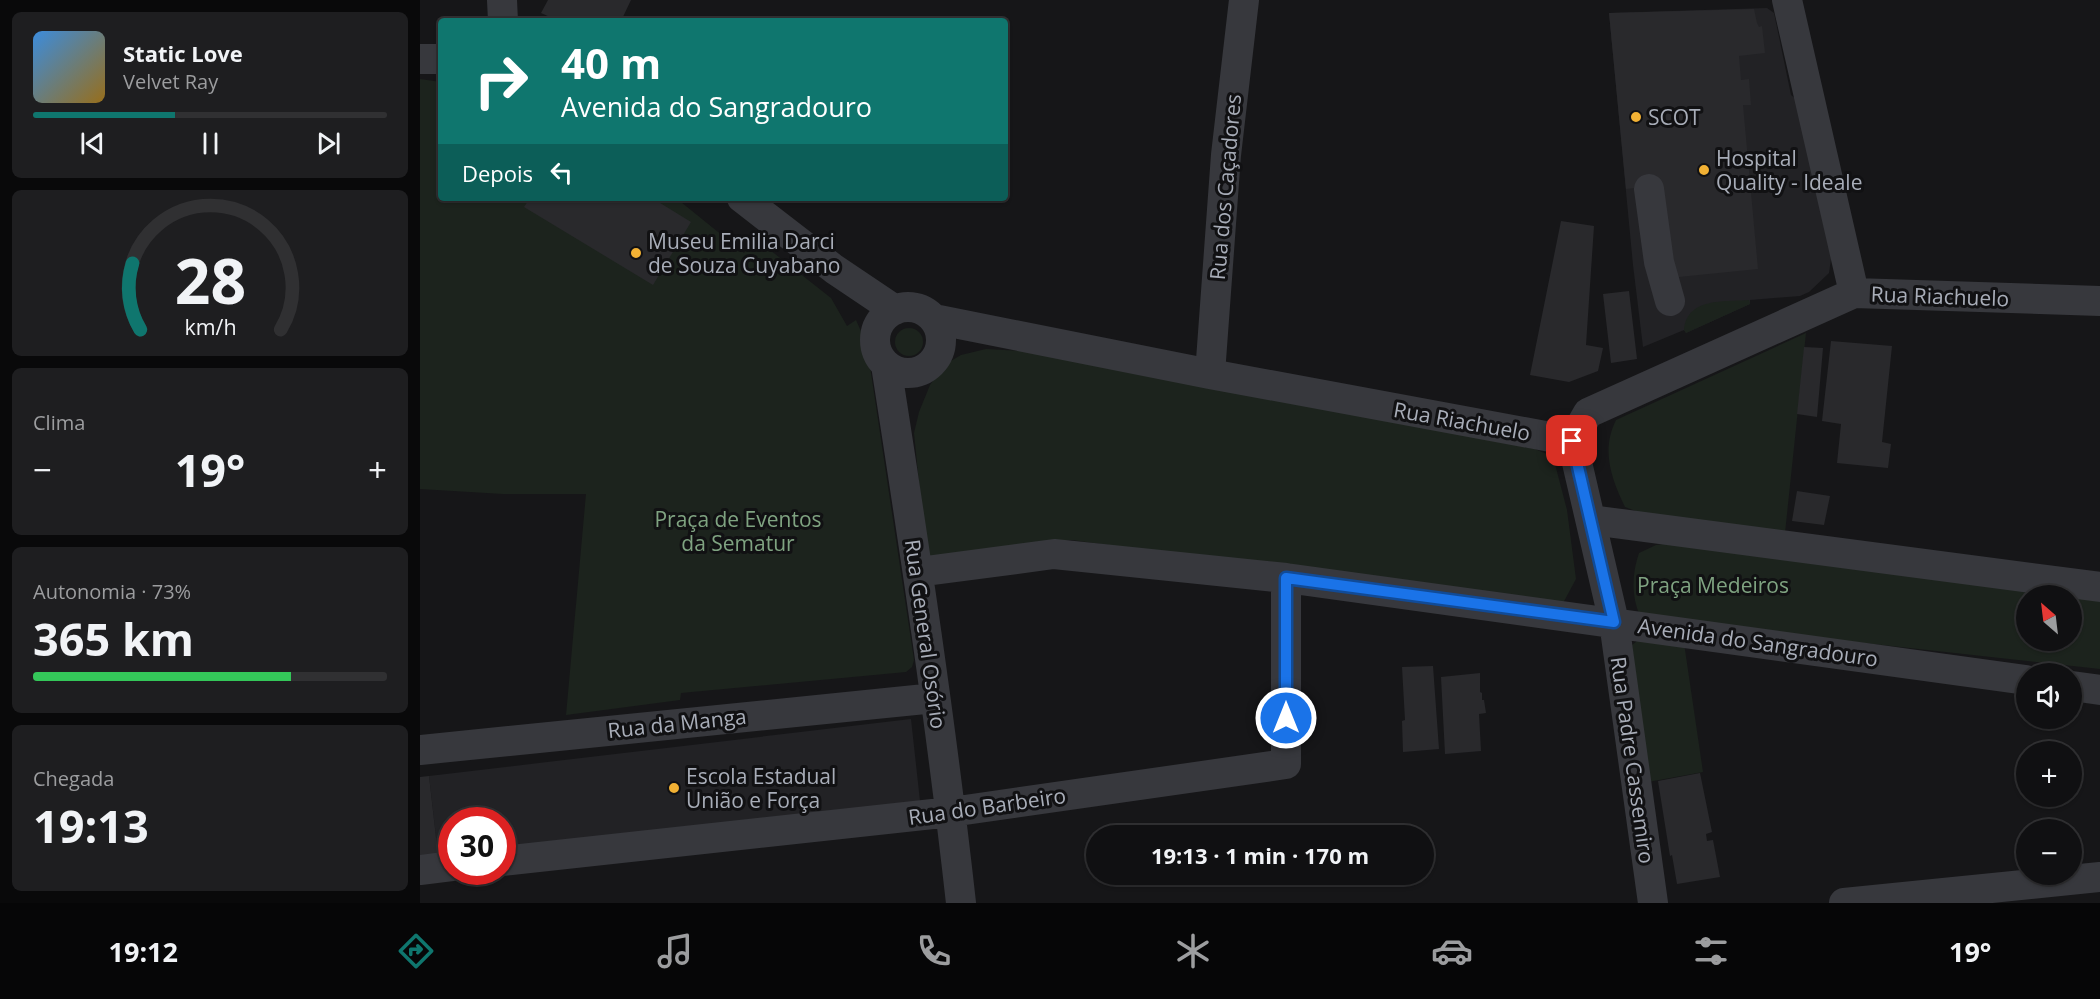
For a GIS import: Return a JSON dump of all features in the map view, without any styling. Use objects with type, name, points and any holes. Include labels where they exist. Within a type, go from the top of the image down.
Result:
[{"type":"street","points":[[502,0],[503,18]]},
{"type":"street","name":"Rua dos Caçadores","points":[[1210,374],[1227,155],[1244,0]]},
{"type":"street","points":[[1787,0],[1854,293]]},
{"type":"street","points":[[420,59],[438,59]]},
{"type":"street","points":[[1649,189],[1659,262],[1670,302]]},
{"type":"street","points":[[746,201],[834,269],[895,310]]},
{"type":"street","points":[[834,269],[875,334]]},
{"type":"street","name":"Rua Riachuelo","points":[[934,319],[1210,374],[1572,441],[1588,413],[1854,293],[2100,301]]},
{"type":"street","points":[[905,307],[926,312],[934,319],[940,328],[942,339],[936,360],[928,367],[918,372],[896,369],[879,356],[875,345],[875,334],[879,324],[886,316],[905,307]]},
{"type":"street","points":[[940,350],[992,331]]},
{"type":"street","name":"Rua General Osório","points":[[896,369],[900,454],[951,812],[961,903]]},
{"type":"street","name":"Rua Padre Cassemiro","points":[[1572,441],[1614,622],[1653,903]]},
{"type":"street","points":[[1591,520],[2100,587]]},
{"type":"street","name":"Avenida do Sangradouro","points":[[918,572],[1054,554],[1286,578],[2016,679]]},
{"type":"street","name":"Rua do Barbeiro","points":[[516,859],[951,812],[1286,764],[1286,578]]},
{"type":"street","points":[[2082,687],[2100,690]]},
{"type":"street","name":"Rua da Manga","points":[[420,750],[935,698]]},
{"type":"street","points":[[420,870],[438,868]]},
{"type":"street","points":[[1846,903],[1942,898],[2100,877]]},
{"type":"shaded area","points":[[1767,8],[1774,13],[1791,95],[1796,99],[1832,252],[1829,273],[1809,292],[1800,296],[1750,300],[1750,304],[1686,333],[1684,330],[1643,347],[1609,13]]},
{"type":"shaded area","name":"Escola Estadual União e Força","points":[[911,719],[920,801],[516,847],[516,807],[438,807],[438,855],[429,776]]},
{"type":"green space","name":"Praça de Eventos da Sematur","points":[[420,79],[438,82],[438,201],[680,201],[744,253],[756,239],[831,298],[847,326],[856,320],[868,353],[914,660],[912,667],[906,672],[681,693],[680,700],[566,715],[586,494],[503,494],[420,489]]},
{"type":"green space","points":[[1749,300],[1750,304],[1686,333],[1684,330],[1687,319],[1700,307],[1709,303]]},
{"type":"green space","points":[[909,328],[919,332],[923,342],[919,352],[909,356],[899,352],[895,342],[899,332]]},
{"type":"green space","points":[[1806,333],[1785,533],[1641,513],[1625,507],[1610,464],[1609,442],[1616,420]]},
{"type":"green space","points":[[986,349],[1023,351],[1535,449],[1549,455],[1555,464],[1567,510],[1576,579],[1562,605],[1558,607],[1072,540],[1037,542],[932,559],[926,552],[914,433],[919,412],[930,385],[944,365],[961,355]]},
{"type":"green space","name":"Praça Medeiros","points":[[1672,543],[2016,587],[2016,651],[2082,651],[2082,596],[2100,598],[2100,669],[2082,667],[2082,663],[2046,663],[1640,616],[1634,593],[1634,576],[1639,553],[1656,545]]},
{"type":"green space","points":[[1641,638],[1684,643],[1703,772],[1648,782],[1632,645]]},
{"type":"building","points":[[548,0],[631,0],[622,18],[552,18],[541,13]]},
{"type":"building","name":"Hospital Quality - Ideale","points":[[1754,9],[1757,23],[1759,27],[1762,26],[1765,53],[1739,56],[1741,80],[1749,79],[1751,105],[1743,105],[1758,269],[1669,278],[1660,185],[1626,189],[1609,13]]},
{"type":"building","name":"Museu Emilia Darci de Souza Cuyabano","points":[[528,201],[657,201],[691,222],[653,285],[524,207]]},
{"type":"building","points":[[1561,221],[1594,226],[1586,345],[1603,348],[1598,371],[1569,382],[1530,375]]},
{"type":"building","points":[[1629,291],[1637,359],[1611,363],[1603,294]]},
{"type":"building","points":[[1831,341],[1892,346],[1882,442],[1891,444],[1888,468],[1837,463],[1841,424],[1822,421]]},
{"type":"building","points":[[1804,347],[1823,348],[1817,417],[1797,414]]},
{"type":"building","points":[[1797,491],[1830,496],[1824,525],[1792,521]]},
{"type":"building","points":[[1433,666],[1439,749],[1403,752],[1402,721],[1405,720],[1402,667]]},
{"type":"building","points":[[1480,673],[1480,692],[1486,713],[1479,714],[1481,751],[1445,754],[1441,677]]},
{"type":"building","points":[[1700,773],[1712,832],[1706,834],[1707,841],[1713,840],[1720,877],[1677,884],[1672,855],[1670,856],[1658,781]]},
{"type":"building","points":[[429,776],[438,855],[420,857],[420,777]]},
{"type":"place","name":"SCOT","points":[[1636,117]]},
{"type":"place","name":"Hospital Quality - Ideale","points":[[1704,170]]},
{"type":"place","name":"Museu Emilia Darci de Souza Cuyabano","points":[[636,253]]},
{"type":"place","name":"Escola Estadual União e Força","points":[[674,788]]},
{"type":"route","points":[[1286,718],[1286,578],[1614,622],[1604,570],[1572,441]]}]
